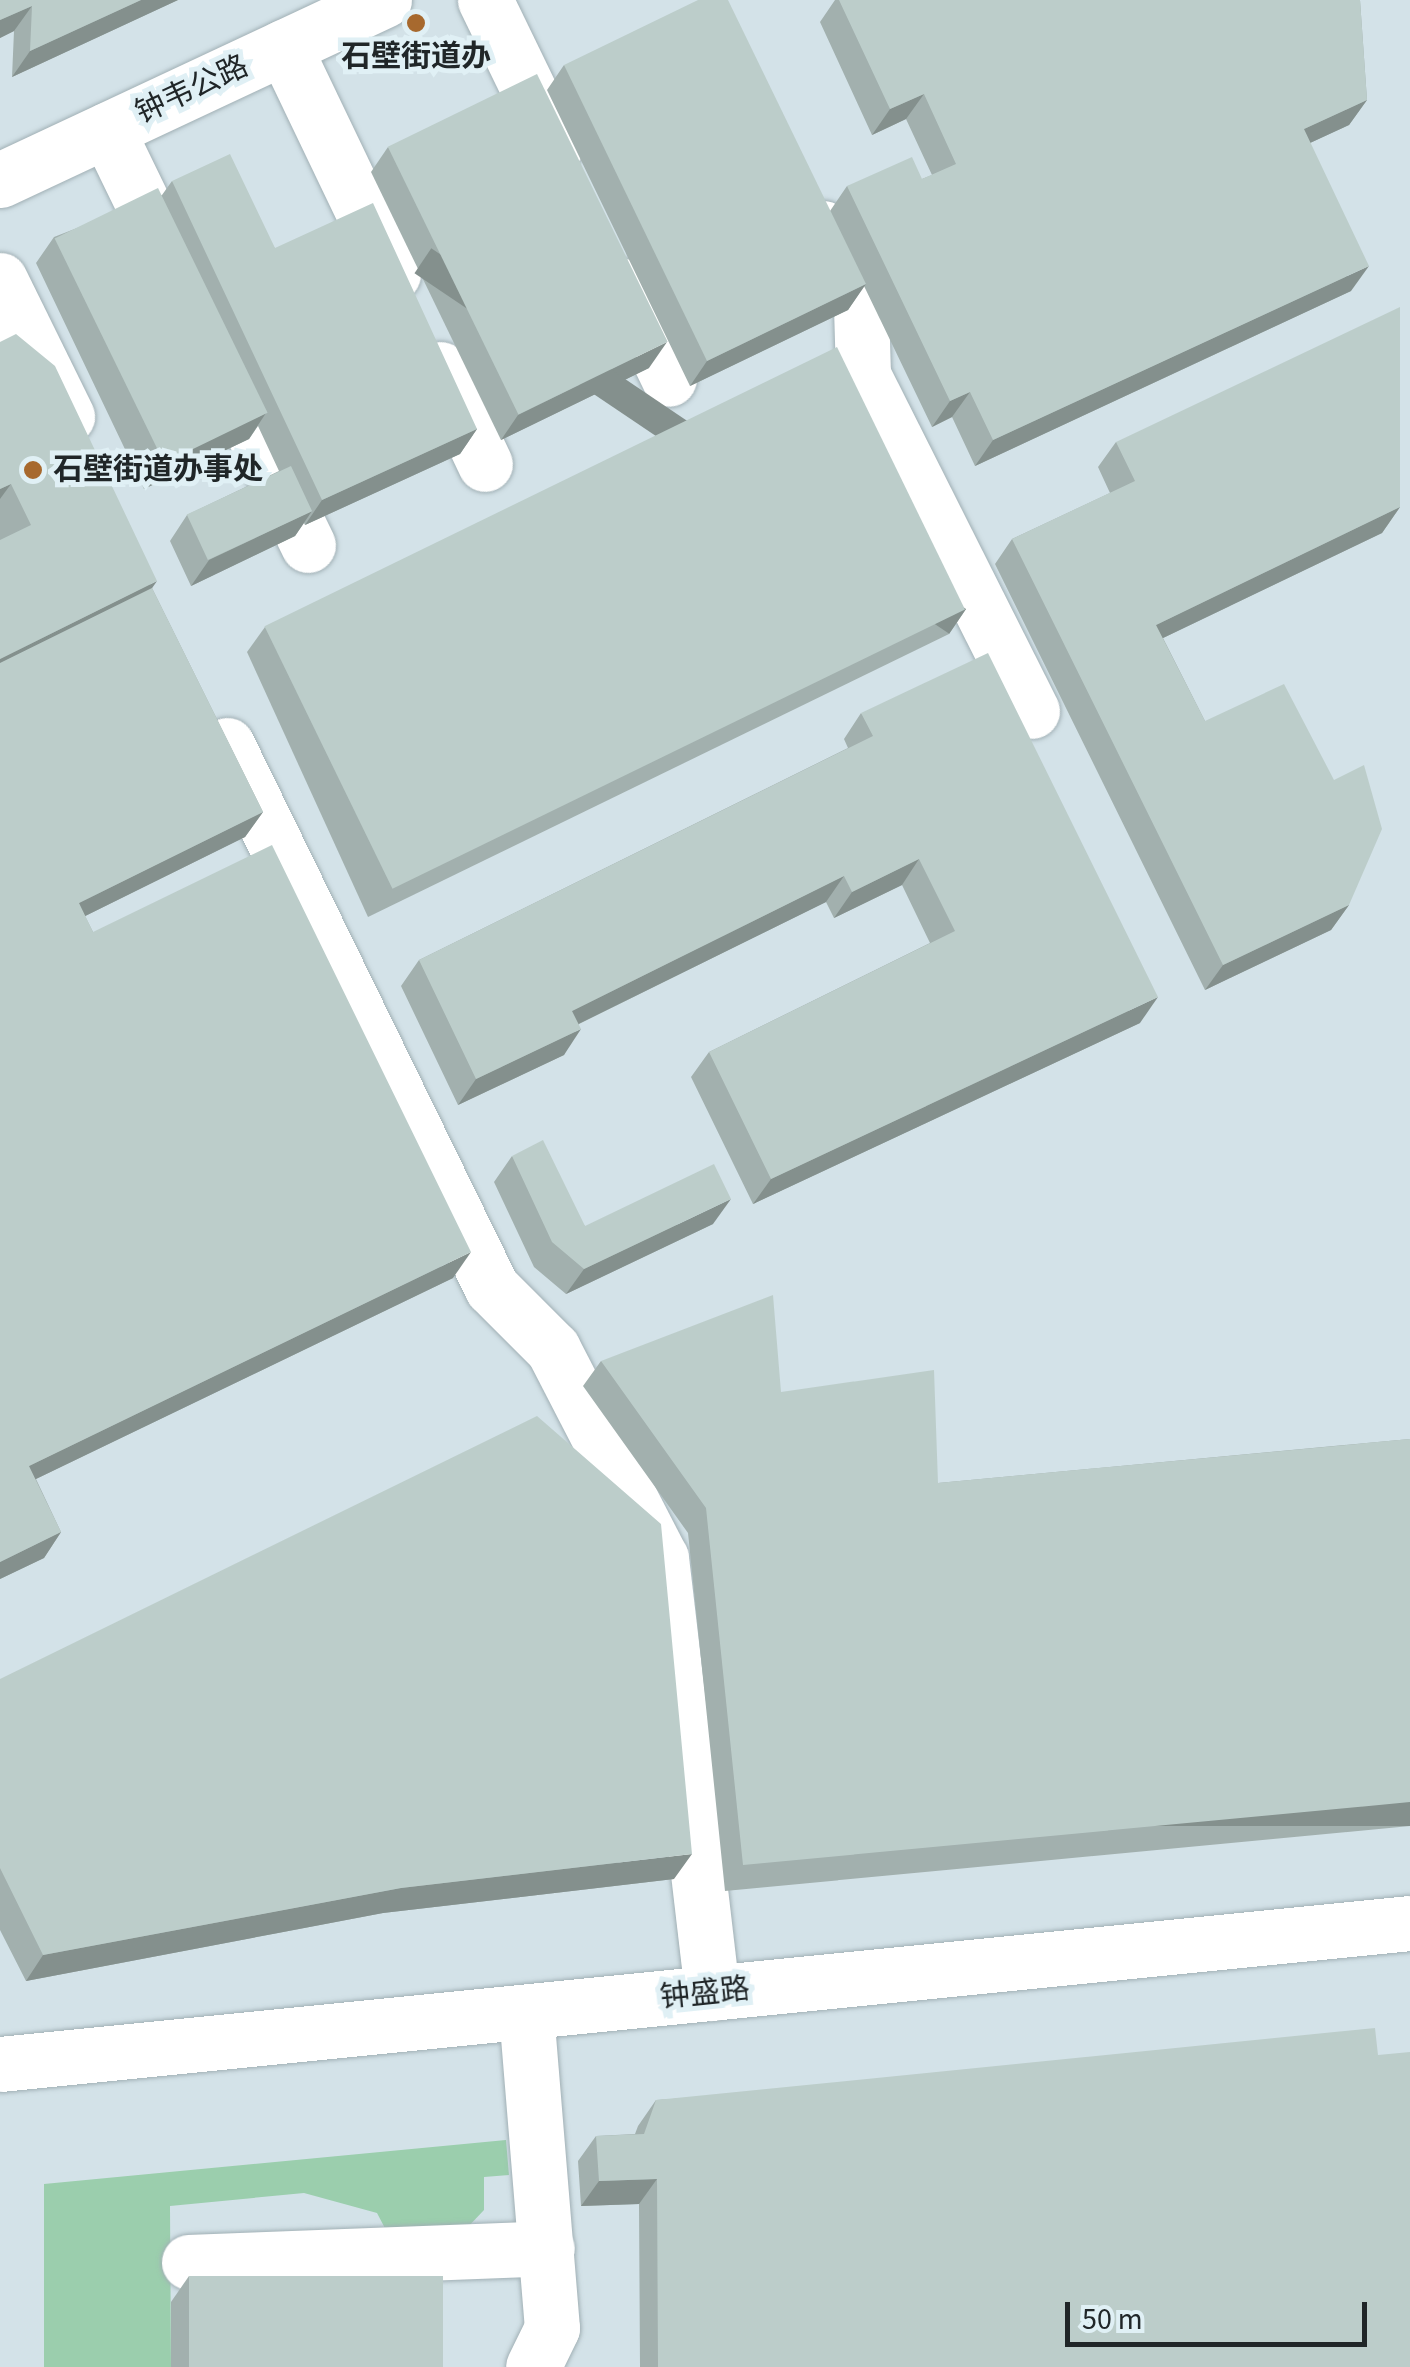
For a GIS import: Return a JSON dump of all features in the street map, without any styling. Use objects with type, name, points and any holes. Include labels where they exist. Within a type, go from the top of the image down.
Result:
[{"type":"street","name":"钟韦公路","points":[[0,180],[384,0]]},
{"type":"street","points":[[485,0],[577,189]]},
{"type":"street","points":[[284,47],[485,464]]},
{"type":"street","points":[[107,130],[308,544]]},
{"type":"street","points":[[804,188],[862,307],[863,376],[1032,711]]},
{"type":"street","points":[[602,241],[669,379]]},
{"type":"street","points":[[0,280],[86,457]]},
{"type":"street","points":[[207,704],[492,1288],[553,1350],[661,1558],[712,1993]]},
{"type":"street","name":"钟盛路","points":[[0,2064],[1410,1923]]},
{"type":"street","points":[[526,2012],[552,2328],[533,2367]]},
{"type":"street","points":[[189,2262],[547,2248]]},
{"type":"green space","points":[[506,2140],[509,2175],[484,2177],[484,2210],[465,2230],[388,2234],[377,2213],[304,2193],[170,2206],[171,2367],[44,2367],[44,2184]]},
{"type":"building","points":[[0,0],[141,0],[30,51],[32,6],[0,20]]},
{"type":"building","points":[[698,0],[728,0],[866,284],[707,361],[564,65]]},
{"type":"building","points":[[839,0],[1360,0],[1367,100],[1304,129],[1369,266],[993,440],[970,392],[950,401],[847,186],[912,157],[922,179],[956,164],[924,94],[890,109]]},
{"type":"building","points":[[537,74],[668,342],[518,415],[388,147]]},
{"type":"building","points":[[230,154],[275,248],[373,203],[477,429],[322,500],[172,181]]},
{"type":"building","points":[[158,188],[268,413],[164,463],[55,238]]},
{"type":"building","points":[[1400,307],[1400,507],[1156,625],[1205,721],[1284,684],[1334,780],[1364,765],[1382,829],[1349,905],[1223,965],[1012,539],[1135,481],[1116,442]]},
{"type":"building","name":"石壁街道办事处","points":[[16,334],[55,366],[157,581],[0,659],[0,540],[31,525],[11,484],[0,489],[0,342]]},
{"type":"building","points":[[837,347],[965,609],[392,889],[264,626]]},
{"type":"building","points":[[291,466],[312,511],[208,560],[187,515]]},
{"type":"building","points":[[152,588],[263,812],[79,903],[93,932],[272,845],[471,1252],[29,1466],[61,1532],[0,1562],[0,663]]},
{"type":"building","points":[[988,653],[1158,997],[771,1179],[709,1052],[955,931],[919,859],[852,892],[844,876],[572,1011],[581,1029],[476,1079],[419,960],[873,736],[861,713]]},
{"type":"building","points":[[543,1140],[585,1226],[714,1164],[731,1199],[584,1269],[552,1242],[512,1156]]},
{"type":"building","points":[[773,1295],[781,1392],[934,1370],[938,1483],[1410,1439],[1410,1802],[743,1865],[706,1508],[601,1361]]},
{"type":"building","points":[[537,1416],[661,1524],[692,1854],[401,1888],[43,1955],[0,1868],[0,1679]]},
{"type":"building","points":[[1375,2028],[1378,2055],[1410,2052],[1410,2367],[658,2367],[657,2179],[599,2181],[596,2136],[644,2134],[656,2100]]},
{"type":"building","points":[[189,2276],[443,2276],[443,2367],[189,2367]]},
{"type":"place","name":"石壁街道办","points":[[416,23]]},
{"type":"place","name":"石壁街道办事处","points":[[33,470]]}]
